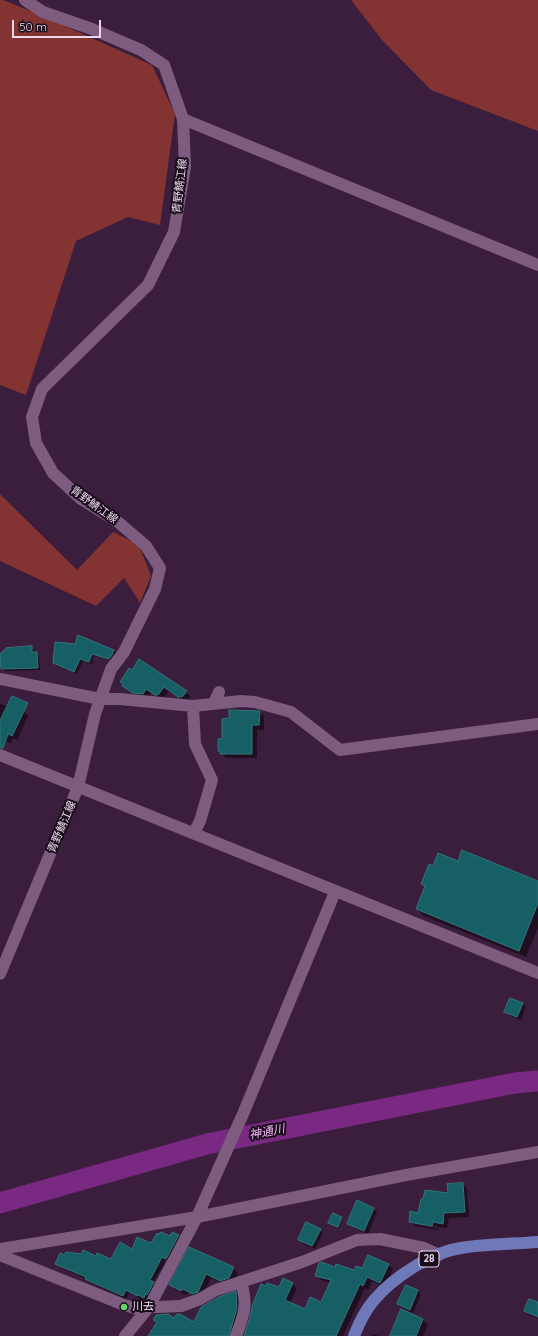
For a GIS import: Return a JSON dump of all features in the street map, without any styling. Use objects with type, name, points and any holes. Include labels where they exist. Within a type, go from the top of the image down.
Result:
[{"type":"main road","name":"28","points":[[354,1336],[375,1298],[399,1277],[422,1262],[460,1248],[538,1242]]},
{"type":"street","name":"青野鯖江線","points":[[0,974],[78,787],[95,714],[111,669],[124,652],[155,589],[160,568],[146,546],[118,522],[81,499],[53,473],[36,443],[32,417],[42,389],[148,285],[174,232],[185,167],[183,119],[164,65],[141,50],[92,29],[43,12],[25,0]]},
{"type":"street","points":[[183,119],[538,266]]},
{"type":"street","points":[[0,679],[100,699],[120,699],[192,706],[216,697],[255,702],[291,712],[340,750],[538,724]]},
{"type":"street","points":[[192,706],[195,744],[212,780],[200,821],[194,833]]},
{"type":"street","points":[[0,755],[538,973]]},
{"type":"street","points":[[124,1336],[149,1308],[197,1217],[240,1121],[336,892]]},
{"type":"street","points":[[0,1249],[197,1217],[406,1175],[538,1152]]},
{"type":"street","points":[[0,1255],[124,1305],[135,1308],[181,1306],[216,1290],[302,1262],[357,1240],[380,1239],[424,1248],[439,1255]]},
{"type":"street","points":[[236,1336],[243,1316],[245,1295],[242,1282]]},
{"type":"shaded area","points":[[0,0],[38,14],[152,65],[175,114],[160,225],[128,217],[76,241],[26,395],[0,385]]},
{"type":"shaded area","points":[[351,0],[538,0],[538,131],[431,90],[382,40]]},
{"type":"shaded area","points":[[0,494],[77,570],[113,532],[139,545],[151,576],[140,603],[124,578],[96,606],[0,561]]},
{"type":"building","points":[[78,635],[114,650],[112,655],[109,659],[92,654],[89,662],[80,659],[74,672],[53,663],[55,642],[75,644]]},
{"type":"building","points":[[32,646],[32,652],[37,652],[38,668],[1,669],[0,654],[6,648]]},
{"type":"building","points":[[139,659],[187,691],[182,697],[178,697],[164,687],[158,695],[155,695],[146,689],[143,694],[133,693],[122,686],[123,684],[120,682],[129,668],[132,670]]},
{"type":"building","points":[[12,696],[28,703],[12,736],[8,734],[3,748],[0,748],[0,721]]},
{"type":"building","points":[[229,710],[260,711],[259,725],[252,725],[252,754],[220,754],[220,751],[218,751],[218,739],[222,739],[222,719],[229,718]]},
{"type":"building","points":[[462,850],[538,881],[538,903],[519,951],[416,909],[425,886],[421,884],[429,864],[433,866],[438,853],[458,861]]},
{"type":"building","points":[[510,998],[523,1003],[517,1017],[504,1012]]},
{"type":"building","points":[[463,1183],[465,1212],[444,1213],[443,1224],[433,1222],[432,1226],[409,1222],[410,1211],[418,1213],[421,1199],[423,1199],[425,1190],[448,1193],[447,1184]]},
{"type":"building","points":[[357,1200],[374,1208],[364,1231],[347,1224]]},
{"type":"building","points":[[333,1213],[342,1217],[338,1227],[328,1223]]},
{"type":"building","points":[[306,1222],[321,1229],[312,1246],[298,1240]]},
{"type":"building","points":[[161,1232],[170,1236],[172,1232],[179,1235],[166,1259],[162,1257],[150,1280],[154,1282],[147,1295],[145,1294],[144,1298],[126,1290],[123,1296],[85,1279],[86,1277],[55,1264],[60,1253],[64,1255],[66,1252],[81,1254],[83,1250],[96,1256],[97,1253],[111,1259],[120,1242],[132,1249],[137,1237],[151,1243],[157,1233],[159,1234]]},
{"type":"building","points":[[189,1247],[234,1267],[229,1278],[220,1281],[206,1274],[198,1292],[192,1294],[183,1289],[181,1291],[169,1285]]},
{"type":"building","points":[[368,1255],[389,1264],[380,1283],[367,1277],[363,1286],[360,1284],[336,1336],[244,1336],[252,1306],[261,1284],[266,1286],[267,1283],[279,1287],[283,1278],[293,1283],[285,1300],[305,1309],[310,1297],[321,1302],[331,1280],[315,1276],[319,1263],[321,1262],[335,1267],[336,1264],[354,1270],[356,1266],[362,1268]]},
{"type":"building","points":[[406,1285],[418,1290],[410,1310],[397,1304]]},
{"type":"building","points":[[236,1291],[237,1308],[229,1336],[148,1336],[157,1322],[153,1320],[156,1315],[168,1314],[174,1318],[177,1314],[180,1314],[194,1322],[201,1307],[219,1297]]},
{"type":"building","points":[[529,1299],[538,1302],[538,1317],[524,1311]]},
{"type":"building","points":[[401,1309],[423,1319],[416,1336],[390,1336]]},
{"type":"waterway","name":"神通川","points":[[0,1203],[207,1144],[515,1083],[538,1081]]},
{"type":"place","name":"川去","points":[[124,1307]]}]
